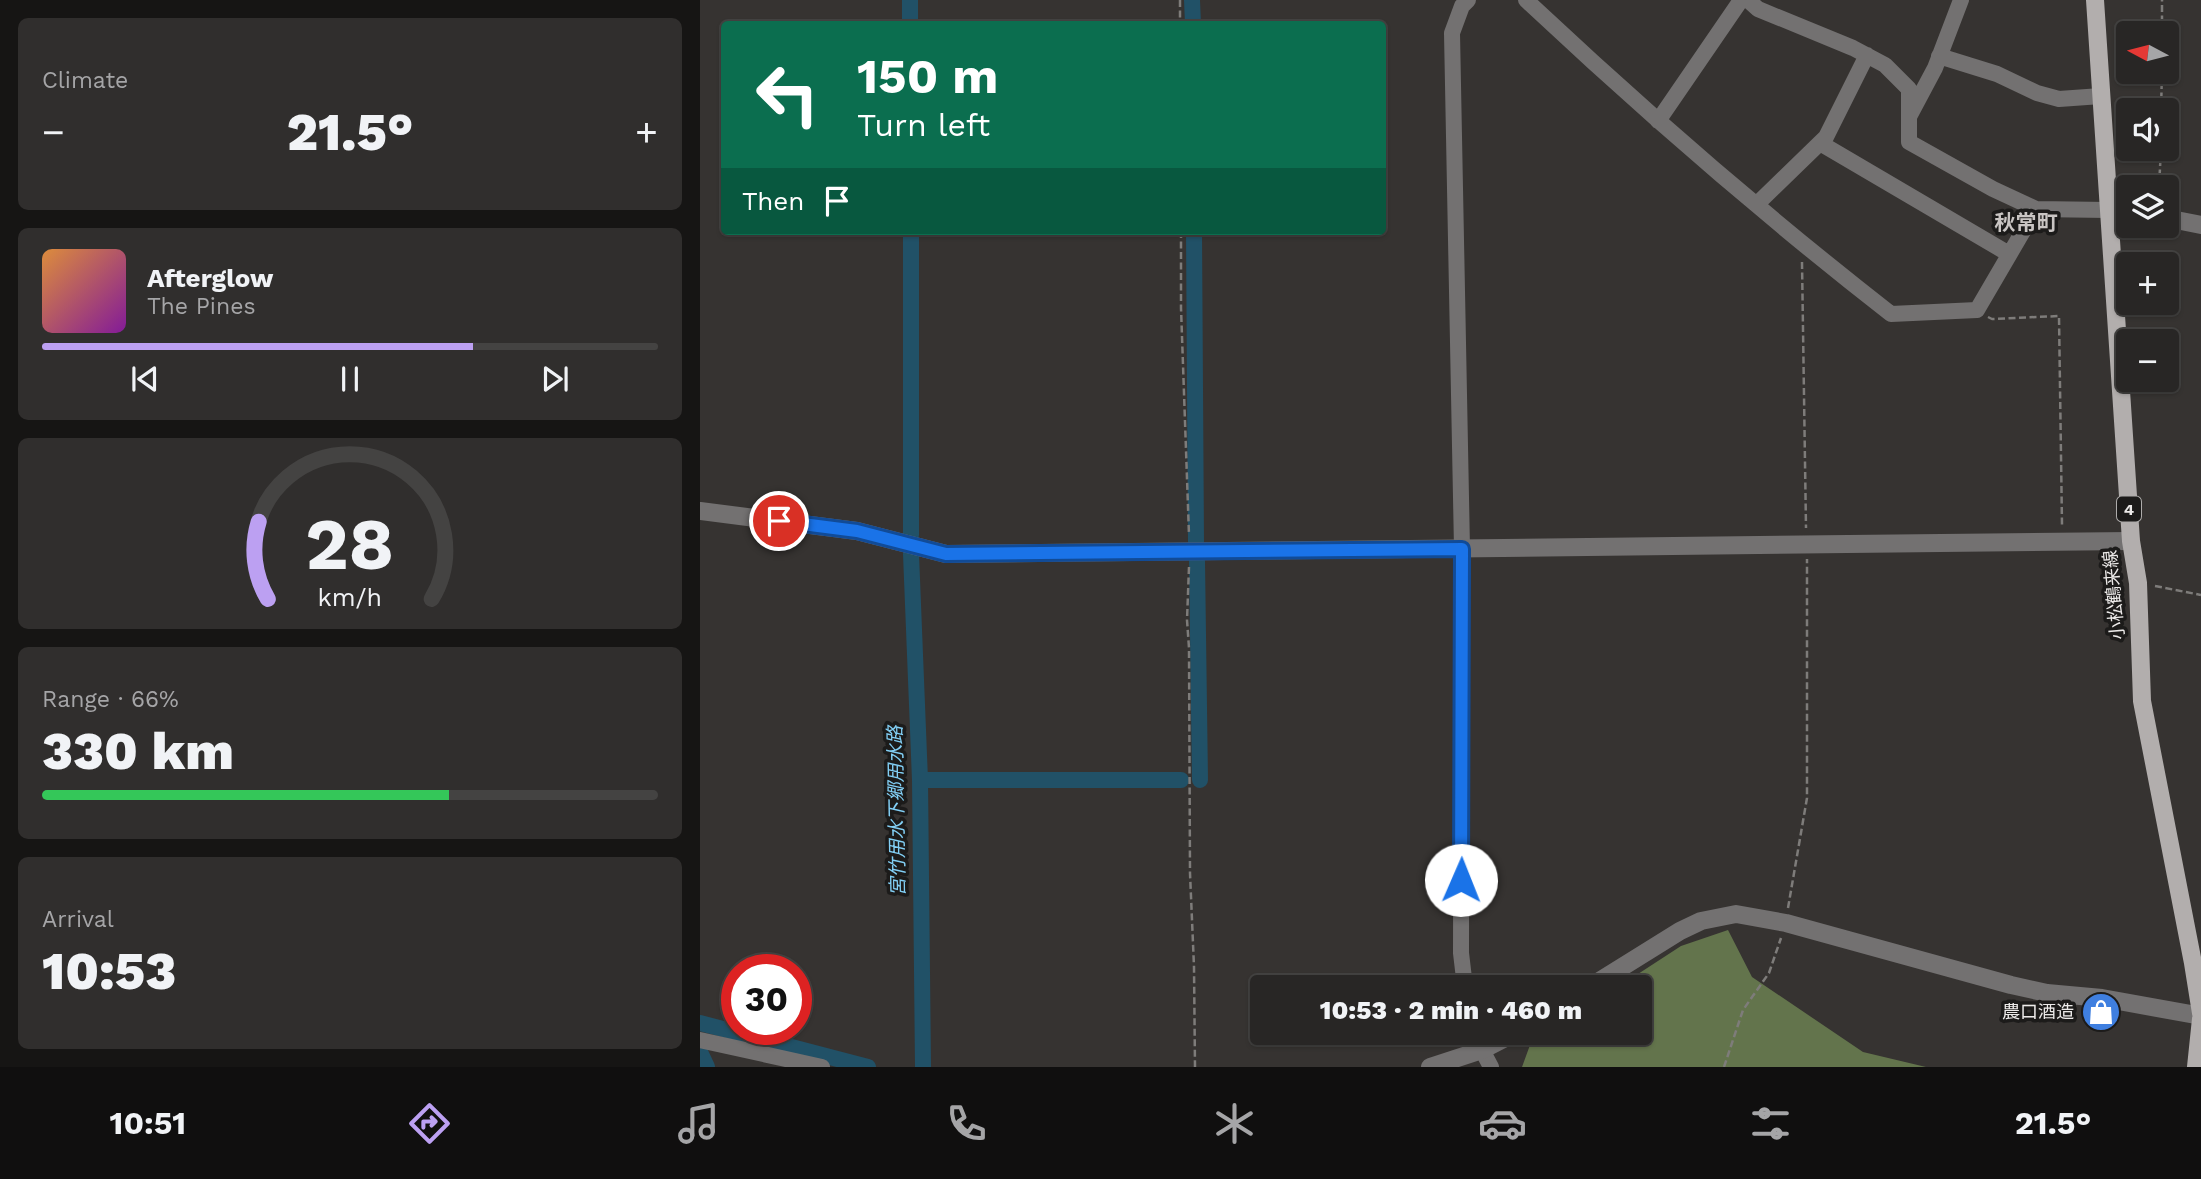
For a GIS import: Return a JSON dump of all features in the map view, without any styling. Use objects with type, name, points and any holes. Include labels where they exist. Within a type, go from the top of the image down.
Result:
[{"type":"main road","name":"小松鶴来線","points":[[2095,0],[2131,541],[2138,583],[2142,701],[2201,1016],[2196,1067]]},
{"type":"street","points":[[1464,975],[1461,953],[1462,549],[1452,33],[1462,6],[1468,0]]},
{"type":"street","points":[[1526,0],[1620,88],[1802,245],[1891,314],[1977,310],[2036,209]]},
{"type":"street","points":[[1658,121],[1741,0]]},
{"type":"street","points":[[1748,0],[1758,9],[1885,65],[1909,89],[1909,142],[1993,190],[2036,209],[2116,211]]},
{"type":"street","points":[[1909,117],[1940,56],[1961,0]]},
{"type":"street","points":[[1757,204],[1826,137],[1867,55]]},
{"type":"street","points":[[1940,56],[1997,74],[2059,99],[2101,96]]},
{"type":"street","points":[[1820,142],[2009,254]]},
{"type":"street","points":[[2179,221],[2201,225]]},
{"type":"street","points":[[700,511],[857,531],[946,554],[2131,541]]},
{"type":"street","points":[[1609,975],[1661,942],[1701,921],[1735,914],[1786,923],[2047,993],[2116,1000],[2201,1016]]},
{"type":"street","points":[[700,1040],[822,1067]]},
{"type":"street","points":[[1430,1067],[1471,1045]]},
{"type":"street","points":[[1481,1045],[1491,1067]]},
{"type":"path","points":[[1180,0],[1180,21]]},
{"type":"path","points":[[2162,0],[2162,21]]},
{"type":"path","points":[[1181,235],[1189,551],[1189,873],[1195,1067]]},
{"type":"path","points":[[1724,1067],[1743,1010],[1769,973],[1786,923],[1807,798],[1807,545],[1802,245]]},
{"type":"path","points":[[1977,310],[1992,319],[2059,316],[2062,542]]},
{"type":"path","points":[[2138,583],[2201,594]]},
{"type":"green space","points":[[1728,930],[1752,977],[1863,1052],[1926,1067],[1522,1067],[1530,1045],[1652,1045],[1652,975],[1636,975],[1681,946]]},
{"type":"building","name":"農口酒造","points":[[2087,1008],[2116,1012],[2114,1021],[2086,1017]]},
{"type":"waterway","name":"宮竹用水下郷用水路","points":[[910,0],[910,21]]},
{"type":"waterway","points":[[1192,0],[1193,21]]},
{"type":"waterway","name":"宮竹用水下郷用水路","points":[[911,235],[911,535]]},
{"type":"waterway","points":[[1194,235],[1196,542]]},
{"type":"waterway","name":"宮竹用水下郷用水路","points":[[911,554],[920,780],[923,1067]]},
{"type":"waterway","points":[[1197,561],[1200,780]]},
{"type":"waterway","points":[[920,780],[1181,780]]},
{"type":"waterway","points":[[700,1023],[868,1067]]},
{"type":"waterway","points":[[700,1052],[707,1067]]},
{"type":"place","name":"農口酒造","points":[[2101,1012]]},
{"type":"district","name":"秋常町","points":[[2026,223]]},
{"type":"route","points":[[779,521],[857,531],[946,554],[1462,549],[1461,880]]}]
